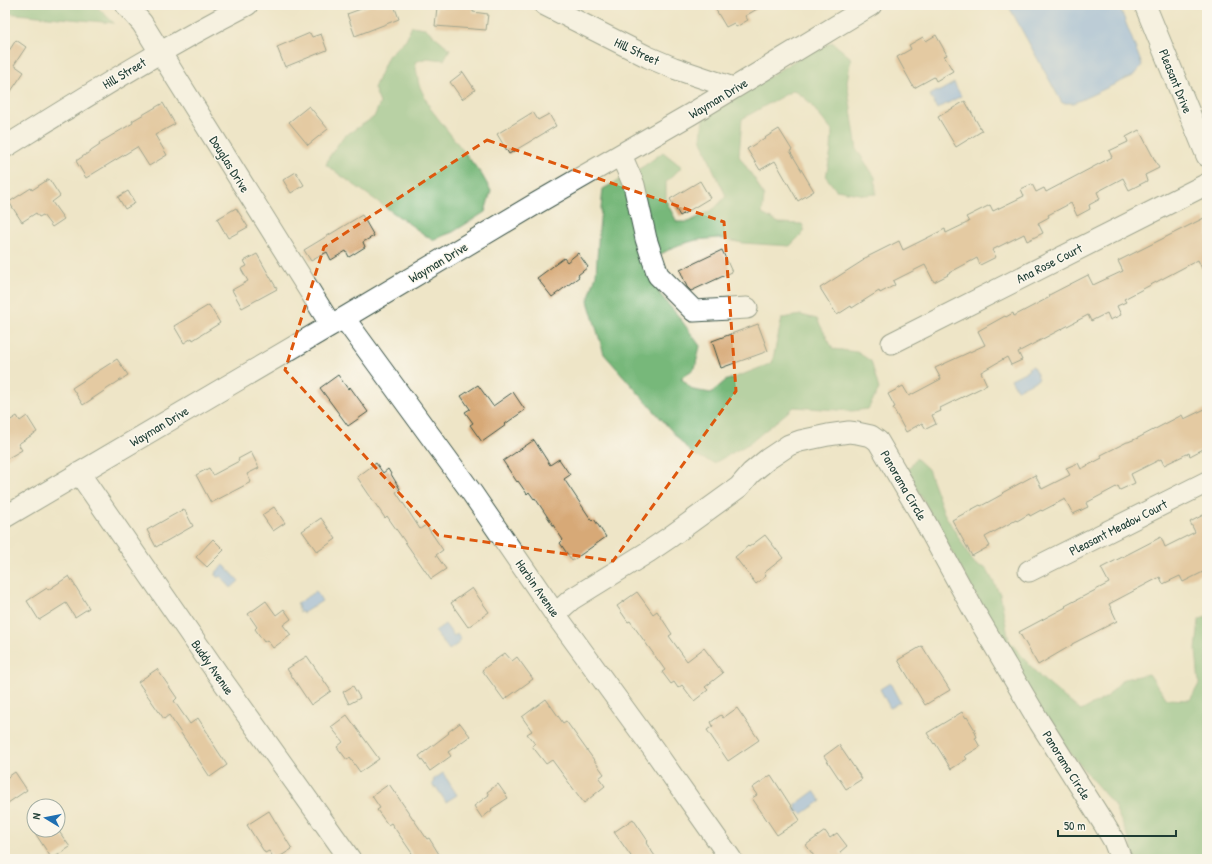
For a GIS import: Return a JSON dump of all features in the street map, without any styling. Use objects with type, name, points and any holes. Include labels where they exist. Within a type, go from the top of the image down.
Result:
[{"type":"street","name":"Douglas Drive","points":[[126,5],[142,23],[338,321]]},
{"type":"street","name":"Hill Street","points":[[5,148],[119,76],[247,5]]},
{"type":"street","name":"Hill Street","points":[[545,5],[648,57],[674,68],[733,88]]},
{"type":"street","name":"Wayman Drive","points":[[5,517],[621,155],[871,5]]},
{"type":"street","name":"Pleasant Drive","points":[[1145,5],[1207,156]]},
{"type":"street","points":[[621,155],[634,185],[646,239],[658,275],[694,311],[747,308]]},
{"type":"street","name":"Ana Rose Court","points":[[892,343],[1207,184]]},
{"type":"street","name":"Harbin Avenue","points":[[338,321],[467,487],[731,859]]},
{"type":"street","name":"Panorama Circle","points":[[556,614],[572,599],[648,552],[739,487],[751,473],[768,458],[789,445],[800,441],[849,432],[871,436],[878,441],[923,518],[978,618],[1036,716],[1114,841],[1121,859]]},
{"type":"street","name":"Buddy Avenue","points":[[79,473],[222,680],[350,859]]},
{"type":"street","name":"Pleasant Meadow Court","points":[[1030,571],[1207,482]]},
{"type":"highlighted area","points":[[487,140],[724,222],[736,391],[613,561],[438,535],[285,370],[324,247]]},
{"type":"green space","points":[[5,5],[95,5],[114,23],[5,13]]},
{"type":"green space","points":[[412,26],[425,28],[450,49],[444,60],[427,58],[415,62],[419,85],[430,108],[482,175],[491,191],[485,212],[453,232],[432,240],[326,165],[329,157],[343,137],[374,117],[380,103],[374,88],[388,56],[406,39]]},
{"type":"green space","points":[[832,42],[851,58],[847,82],[857,150],[875,177],[876,194],[865,195],[836,190],[826,177],[831,151],[832,131],[807,100],[794,90],[742,119],[739,156],[756,181],[764,197],[762,214],[779,223],[802,224],[805,231],[790,246],[742,243],[718,238],[696,240],[676,246],[659,255],[659,293],[700,346],[695,368],[681,378],[693,390],[711,393],[725,381],[772,363],[782,318],[801,315],[817,319],[833,349],[857,352],[871,361],[879,389],[868,409],[852,411],[794,407],[750,443],[714,463],[693,455],[604,354],[588,301],[596,275],[603,189],[644,166],[663,152],[682,167],[666,182],[666,201],[677,222],[689,222],[715,208],[726,196],[713,169],[701,138],[703,118],[805,54]]},
{"type":"green space","points":[[916,458],[928,469],[944,513],[972,560],[976,565],[986,568],[1000,594],[1009,641],[1041,678],[1081,711],[1107,697],[1123,679],[1149,674],[1167,699],[1190,700],[1199,684],[1196,650],[1199,620],[1207,616],[1207,859],[1134,859],[1131,844],[1114,805],[1046,722],[907,471]]},
{"type":"water","points":[[1008,5],[1119,5],[1142,65],[1133,76],[1074,103],[1062,103]]},
{"type":"water","points":[[954,83],[961,96],[937,109],[930,95]]},
{"type":"water","points":[[1033,366],[1039,379],[1017,390],[1011,379],[1029,370],[1028,368]]},
{"type":"water","points":[[224,565],[239,581],[231,588],[220,576],[218,578],[215,575],[217,573],[216,572]]},
{"type":"water","points":[[316,591],[322,601],[303,613],[302,611],[300,612],[297,604]]},
{"type":"water","points":[[445,624],[454,636],[457,634],[461,640],[449,650],[435,631]]},
{"type":"water","points":[[890,683],[900,702],[890,708],[880,689]]},
{"type":"water","points":[[443,773],[457,795],[446,802],[436,787],[434,788],[432,783],[434,782],[433,780]]},
{"type":"water","points":[[814,791],[821,801],[802,814],[800,811],[798,813],[795,809],[797,808],[795,805]]},
{"type":"building","points":[[372,5],[394,5],[399,19],[355,36],[347,14]]},
{"type":"building","points":[[442,5],[473,6],[473,12],[488,14],[486,30],[435,26],[437,7],[442,8]]},
{"type":"building","points":[[713,5],[764,5],[745,16],[748,20],[736,27],[734,23],[726,27]]},
{"type":"building","points":[[310,33],[312,37],[321,34],[327,50],[285,67],[277,47]]},
{"type":"building","points":[[936,35],[947,55],[944,56],[953,71],[936,81],[934,77],[914,88],[897,57],[911,49],[909,45],[923,37],[926,41]]},
{"type":"building","points":[[16,40],[26,47],[14,65],[24,72],[5,100],[5,57]]},
{"type":"building","points":[[463,72],[475,90],[462,99],[450,82]]},
{"type":"building","points":[[965,101],[982,131],[956,147],[938,117]]},
{"type":"building","points":[[163,103],[175,124],[155,135],[167,155],[149,166],[137,147],[86,178],[76,161],[100,145],[99,143],[133,123],[132,121]]},
{"type":"building","points":[[309,106],[328,129],[308,145],[289,122]]},
{"type":"building","points":[[533,112],[538,120],[549,114],[556,126],[509,154],[497,134]]},
{"type":"building","points":[[779,129],[792,150],[790,151],[814,191],[798,201],[775,161],[760,170],[747,149]]},
{"type":"building","points":[[1139,130],[1159,168],[1145,175],[1147,181],[1129,190],[1123,178],[1097,192],[1100,199],[1089,205],[1090,209],[1077,216],[1071,203],[1048,215],[1049,217],[1038,223],[1043,233],[1027,241],[1024,234],[992,250],[996,257],[980,265],[977,258],[934,282],[925,265],[893,281],[895,285],[880,293],[879,291],[852,308],[851,306],[837,315],[820,288],[864,260],[863,259],[899,241],[903,250],[945,229],[946,233],[969,222],[966,217],[990,205],[993,211],[1024,196],[1021,189],[1032,184],[1036,192],[1044,188],[1046,192],[1112,157],[1109,151],[1128,142],[1126,137]]},
{"type":"building","points":[[296,172],[304,185],[291,193],[283,180]]},
{"type":"building","points":[[49,179],[60,196],[52,202],[64,219],[52,227],[43,215],[39,217],[36,213],[22,222],[9,202]]},
{"type":"building","points":[[700,181],[710,198],[680,216],[670,199]]},
{"type":"building","points":[[128,191],[135,203],[125,209],[118,197]]},
{"type":"building","points":[[236,208],[248,227],[228,238],[217,219]]},
{"type":"building","points":[[362,215],[374,236],[363,242],[365,247],[349,257],[346,251],[331,260],[327,252],[311,261],[304,250]]},
{"type":"building","points":[[1204,218],[1207,225],[1207,279],[1198,260],[1124,299],[1126,302],[1117,306],[1121,315],[1110,320],[1107,313],[1091,321],[1088,315],[1018,352],[1022,360],[1011,365],[1007,357],[981,372],[987,385],[940,408],[941,411],[932,415],[936,424],[926,429],[922,423],[906,432],[893,408],[895,407],[888,394],[903,386],[909,396],[941,379],[935,368],[985,345],[978,331],[1005,316],[1006,317],[1013,313],[1014,316],[1050,297],[1049,295],[1088,275],[1093,285],[1123,271],[1118,261]]},
{"type":"building","points":[[722,250],[732,272],[691,291],[687,287],[680,270]]},
{"type":"building","points":[[578,253],[588,267],[578,275],[579,277],[552,297],[537,278],[564,258],[567,262]]},
{"type":"building","points":[[257,254],[277,289],[242,308],[232,290],[248,281],[241,269],[247,266],[244,261]]},
{"type":"building","points":[[209,305],[220,323],[193,340],[192,338],[184,343],[174,326]]},
{"type":"building","points":[[758,324],[768,351],[721,368],[712,341]]},
{"type":"building","points":[[117,359],[128,375],[83,405],[72,388]]},
{"type":"building","points":[[338,375],[348,389],[350,387],[368,412],[348,426],[320,388]]},
{"type":"building","points":[[478,385],[493,406],[513,392],[525,410],[482,442],[470,425],[473,423],[465,412],[470,409],[461,396]]},
{"type":"building","points":[[1207,408],[1207,447],[1190,456],[1189,453],[1164,465],[1161,459],[1131,474],[1135,483],[1120,490],[1118,486],[1086,503],[1088,507],[1073,514],[1065,499],[1042,511],[1041,510],[1030,516],[1029,514],[1017,521],[1016,520],[985,537],[990,546],[972,556],[952,520],[980,505],[981,506],[1035,475],[1042,489],[1070,475],[1066,468],[1078,463],[1081,469],[1102,458],[1101,455],[1182,415],[1184,419]]},
{"type":"building","points":[[17,416],[20,421],[27,416],[37,432],[18,444],[22,450],[5,460],[5,422],[6,423]]},
{"type":"building","points":[[534,440],[550,465],[559,459],[570,475],[564,479],[592,521],[594,519],[606,537],[572,561],[560,543],[563,540],[535,498],[534,499],[529,492],[527,494],[503,461]]},
{"type":"building","points":[[251,452],[259,468],[247,474],[251,482],[211,503],[196,475],[209,468],[213,475],[239,461],[238,459]]},
{"type":"building","points":[[376,463],[383,473],[388,469],[400,489],[396,492],[420,529],[426,525],[443,550],[436,555],[446,569],[431,579],[387,516],[385,518],[357,477]]},
{"type":"building","points":[[274,507],[285,523],[273,531],[262,515]]},
{"type":"building","points":[[184,509],[193,526],[156,547],[147,530]]},
{"type":"building","points":[[1207,513],[1207,570],[1183,582],[1180,576],[1163,584],[1160,577],[1109,604],[1117,621],[1072,644],[1038,665],[1019,632],[1109,583],[1101,568],[1161,537],[1165,547],[1195,532],[1190,522]]},
{"type":"building","points":[[321,518],[336,539],[317,552],[302,531]]},
{"type":"building","points":[[765,535],[783,558],[764,573],[766,576],[756,584],[735,557]]},
{"type":"building","points":[[213,539],[224,550],[207,567],[196,557]]},
{"type":"building","points":[[69,576],[89,608],[75,617],[66,603],[39,620],[27,601],[47,588],[48,590]]},
{"type":"building","points":[[472,588],[489,612],[468,627],[451,603]]},
{"type":"building","points":[[637,592],[653,614],[657,611],[672,634],[669,636],[687,661],[704,648],[723,673],[705,687],[708,690],[694,701],[682,685],[678,688],[674,682],[671,684],[662,672],[665,670],[630,621],[628,622],[617,606]]},
{"type":"building","points":[[266,601],[276,615],[284,609],[291,619],[283,625],[291,635],[273,648],[267,640],[264,642],[255,629],[257,627],[248,614]]},
{"type":"building","points":[[922,646],[950,690],[925,705],[898,660]]},
{"type":"building","points":[[505,653],[512,661],[517,657],[533,679],[504,700],[482,670]]},
{"type":"building","points":[[307,656],[331,691],[311,705],[287,669]]},
{"type":"building","points":[[157,669],[177,698],[174,701],[190,724],[198,718],[227,765],[210,777],[169,715],[164,719],[138,682]]},
{"type":"building","points":[[353,686],[360,698],[349,704],[343,692]]},
{"type":"building","points":[[546,699],[563,723],[566,721],[604,774],[599,778],[605,786],[584,803],[552,760],[546,764],[532,746],[535,744],[527,734],[532,731],[522,717]]},
{"type":"building","points":[[737,708],[759,740],[728,761],[707,730],[713,726],[711,722],[721,715],[723,718]]},
{"type":"building","points":[[962,712],[975,730],[977,737],[975,738],[980,747],[965,756],[967,759],[951,769],[927,733]]},
{"type":"building","points":[[347,715],[379,759],[360,772],[350,758],[347,760],[337,747],[343,742],[331,727]]},
{"type":"building","points":[[460,723],[470,736],[448,752],[451,756],[430,771],[419,756]]},
{"type":"building","points":[[839,745],[862,779],[846,789],[824,756]]},
{"type":"building","points":[[15,772],[27,790],[5,805],[5,779]]},
{"type":"building","points":[[771,775],[800,820],[777,835],[752,798],[757,795],[752,788]]},
{"type":"building","points":[[389,784],[427,839],[429,838],[442,859],[416,859],[391,823],[388,825],[377,810],[380,808],[372,796]]},
{"type":"building","points":[[498,784],[508,798],[491,809],[492,810],[482,818],[474,806],[489,795],[487,792]]},
{"type":"building","points":[[269,811],[292,849],[276,859],[269,851],[265,853],[247,825]]},
{"type":"building","points":[[633,819],[648,841],[646,843],[657,859],[633,859],[614,832]]},
{"type":"building","points":[[825,831],[830,838],[837,833],[847,846],[840,852],[845,859],[816,859],[806,845]]},
{"type":"building","points":[[38,838],[64,838],[70,847],[52,859]]}]
